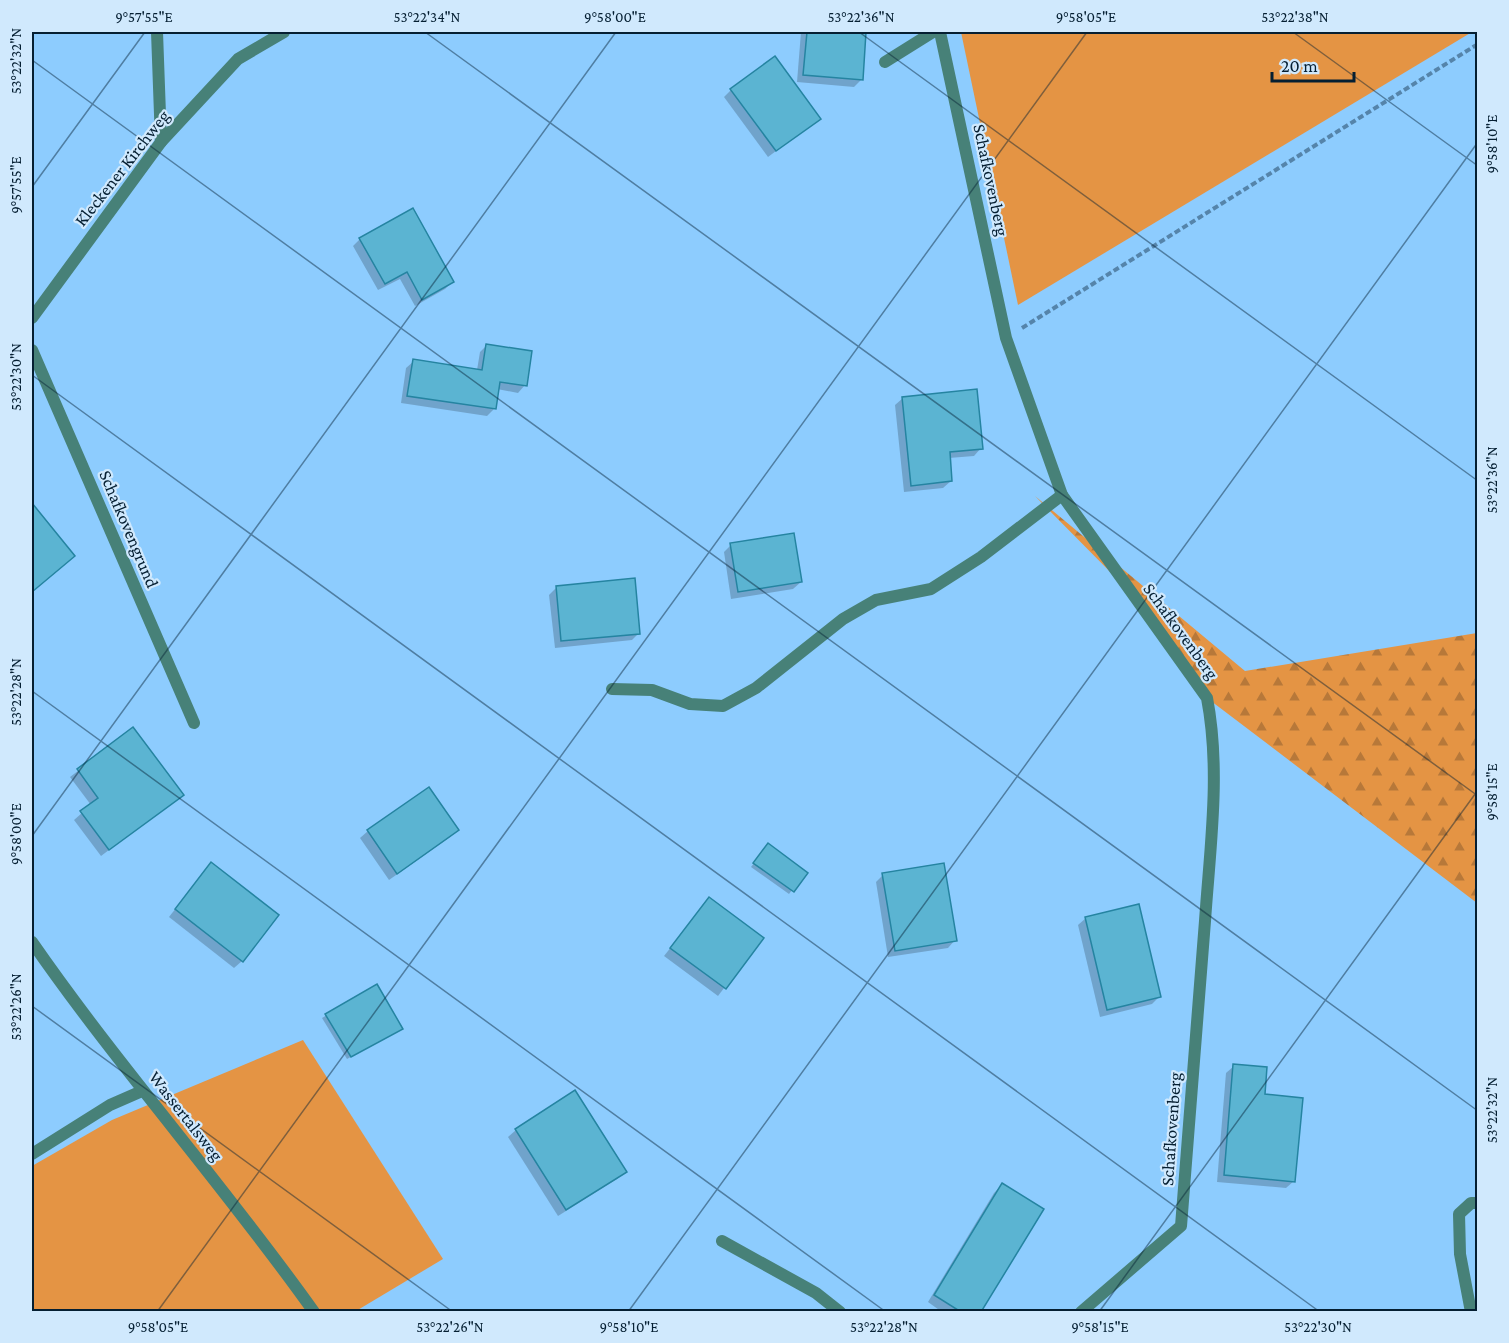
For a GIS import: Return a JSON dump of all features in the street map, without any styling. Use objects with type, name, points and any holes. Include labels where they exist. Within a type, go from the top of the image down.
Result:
[{"type":"street","points":[[157,32],[161,142]]},
{"type":"street","name":"Kleckener Kirchweg","points":[[32,318],[161,142],[238,59],[284,32]]},
{"type":"street","points":[[885,62],[933,32]]},
{"type":"street","name":"Schafkovenberg","points":[[940,32],[1006,338],[1062,495],[1207,698],[1215,746],[1213,815],[1181,1226],[1081,1311]]},
{"type":"street","name":"Schafkovengrund","points":[[32,350],[194,723]]},
{"type":"street","points":[[612,689],[652,690],[690,704],[723,706],[756,688],[843,619],[876,600],[931,589],[981,557],[1062,495]]},
{"type":"street","name":"Wassertalsweg","points":[[32,942],[142,1091],[277,1260],[314,1311]]},
{"type":"street","points":[[32,1154],[110,1105],[142,1091]]},
{"type":"street","points":[[1473,1311],[1460,1254],[1459,1214],[1471,1203],[1478,1203]]},
{"type":"street","points":[[722,1241],[816,1293],[840,1311]]},
{"type":"street","points":[[1473,1311],[1478,1305]]},
{"type":"path","points":[[1006,338],[1478,44]]},
{"type":"green space","points":[[961,32],[1472,32],[1018,305]]},
{"type":"green space","points":[[1035,496],[1245,671],[1477,633],[1477,903],[1207,698],[1133,595]]},
{"type":"green space","points":[[303,1040],[443,1259],[356,1311],[32,1311],[32,1166],[112,1120]]},
{"type":"building","points":[[807,32],[866,32],[863,80],[803,75]]},
{"type":"building","points":[[775,56],[821,119],[776,151],[730,89]]},
{"type":"building","points":[[413,208],[454,282],[422,300],[407,272],[385,284],[359,238]]},
{"type":"building","points":[[486,344],[532,351],[527,386],[500,382],[496,409],[407,396],[413,359],[482,370]]},
{"type":"building","points":[[977,389],[983,449],[950,452],[952,481],[911,486],[902,397]]},
{"type":"building","points":[[32,503],[75,556],[32,592]]},
{"type":"building","points":[[794,533],[802,582],[738,592],[730,543]]},
{"type":"building","points":[[635,578],[640,634],[561,641],[556,586]]},
{"type":"building","points":[[133,727],[184,795],[109,850],[80,811],[98,798],[77,769]]},
{"type":"building","points":[[429,787],[459,830],[397,874],[367,830]]},
{"type":"building","points":[[768,843],[808,873],[794,892],[753,863]]},
{"type":"building","points":[[211,862],[279,915],[243,962],[175,909]]},
{"type":"building","points":[[944,863],[957,941],[895,951],[882,873]]},
{"type":"building","points":[[709,897],[764,938],[726,989],[670,948]]},
{"type":"building","points":[[1139,904],[1161,997],[1107,1010],[1085,917]]},
{"type":"building","points":[[377,984],[403,1029],[351,1057],[325,1014]]},
{"type":"building","points":[[1233,1064],[1267,1067],[1265,1094],[1303,1098],[1295,1182],[1224,1175]]},
{"type":"building","points":[[575,1090],[627,1172],[566,1210],[515,1129]]},
{"type":"building","points":[[1002,1183],[1044,1209],[981,1312],[961,1312],[934,1295]]}]
